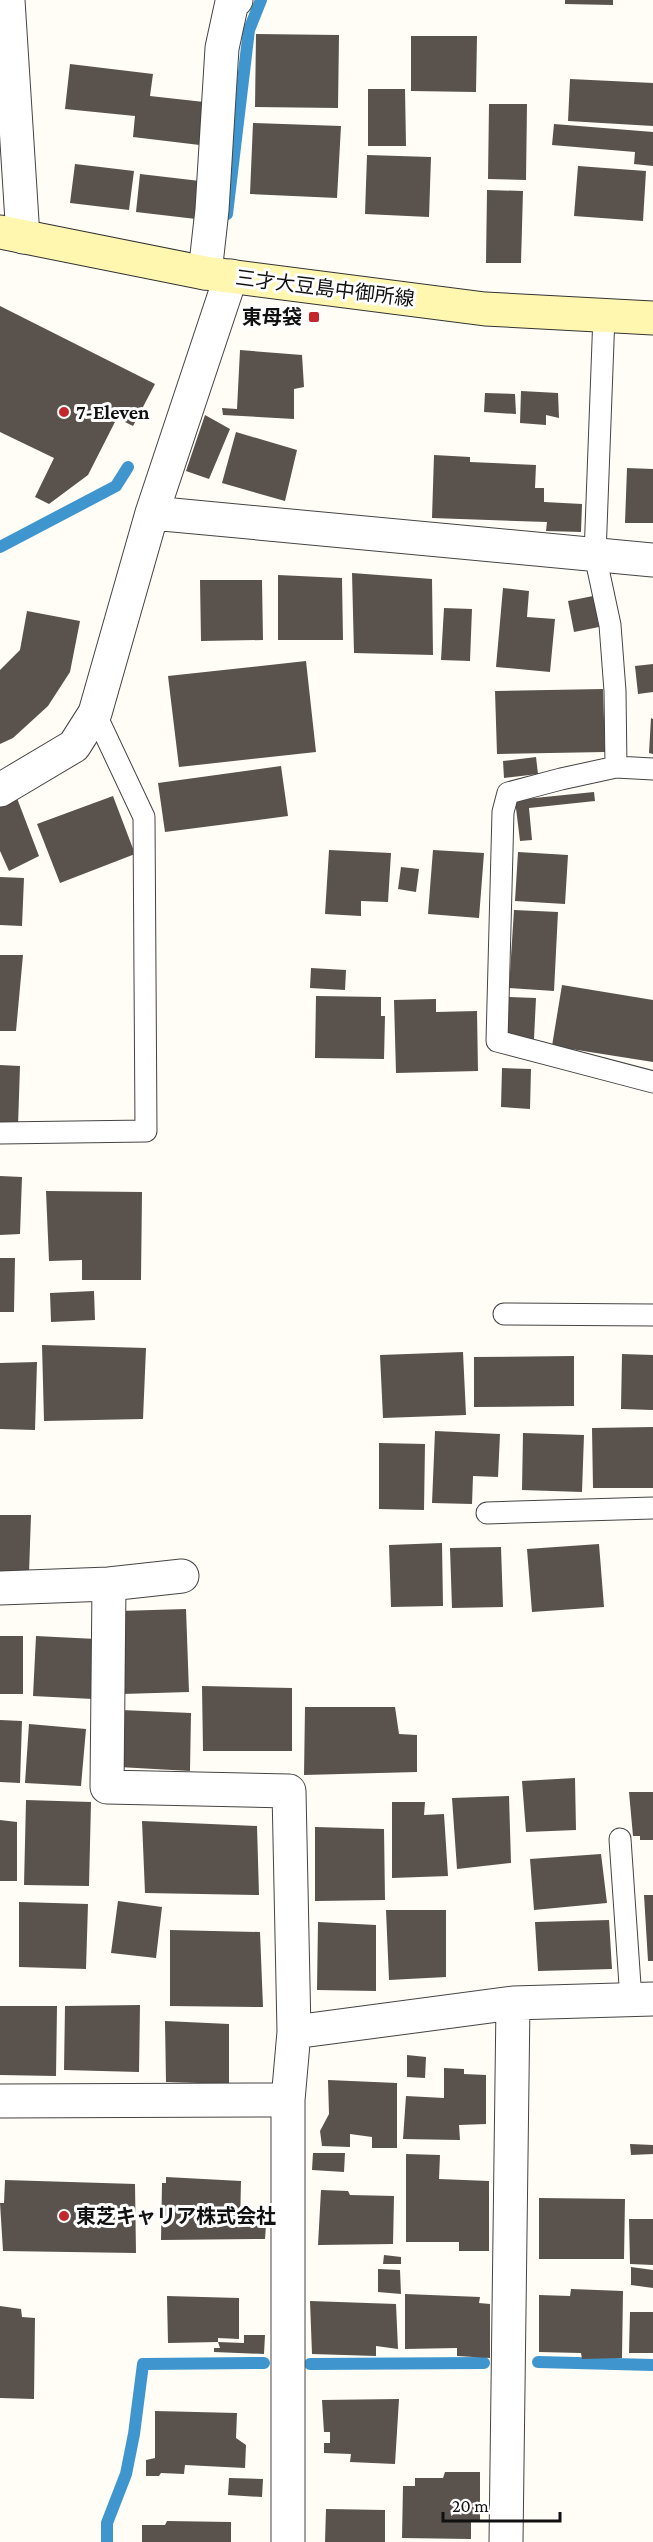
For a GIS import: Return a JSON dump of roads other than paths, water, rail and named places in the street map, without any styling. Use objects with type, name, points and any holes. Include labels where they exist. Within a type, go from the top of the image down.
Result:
[{"type":"main road","name":"三才大豆島中御所線","points":[[11,234],[218,274],[485,309],[653,318]]},
{"type":"street","points":[[9,0],[11,234]]},
{"type":"street","points":[[0,790],[74,746],[95,713],[218,274],[212,210],[222,48],[232,3],[236,0]]},
{"type":"street","points":[[152,513],[653,560]]},
{"type":"street","points":[[0,1588],[109,1584],[182,1576]]},
{"type":"street","points":[[109,1584],[107,1787],[290,1791],[294,2032],[288,2100],[288,2542]]},
{"type":"street","points":[[294,2032],[513,2003],[642,1999]]},
{"type":"street","points":[[506,2542],[513,2003]]},
{"type":"street","points":[[0,2101],[288,2100]]},
{"type":"lane","points":[[604,315],[595,555],[610,625],[615,691],[616,767]]},
{"type":"lane","points":[[0,1133],[146,1131],[144,817],[95,713]]},
{"type":"lane","points":[[653,770],[616,767],[508,794],[503,812],[497,1041],[653,1082]]},
{"type":"lane","points":[[504,1314],[653,1315]]},
{"type":"lane","points":[[488,1513],[653,1508]]},
{"type":"lane","points":[[620,1839],[642,1999]]},
{"type":"waterway","points":[[227,214],[249,30],[261,0]]},
{"type":"waterway","points":[[0,547],[116,486],[128,467]]},
{"type":"waterway","points":[[538,2362],[653,2365]]},
{"type":"waterway","points":[[107,2542],[107,2523],[126,2474],[143,2364],[264,2363]]},
{"type":"waterway","points":[[310,2364],[484,2363]]},
{"type":"place","name":"東母袋","points":[[314,317]]},
{"type":"place","name":"7-Eleven","points":[[64,412]]},
{"type":"place","name":"東芝キャリア株式会社","points":[[64,2216]]}]
